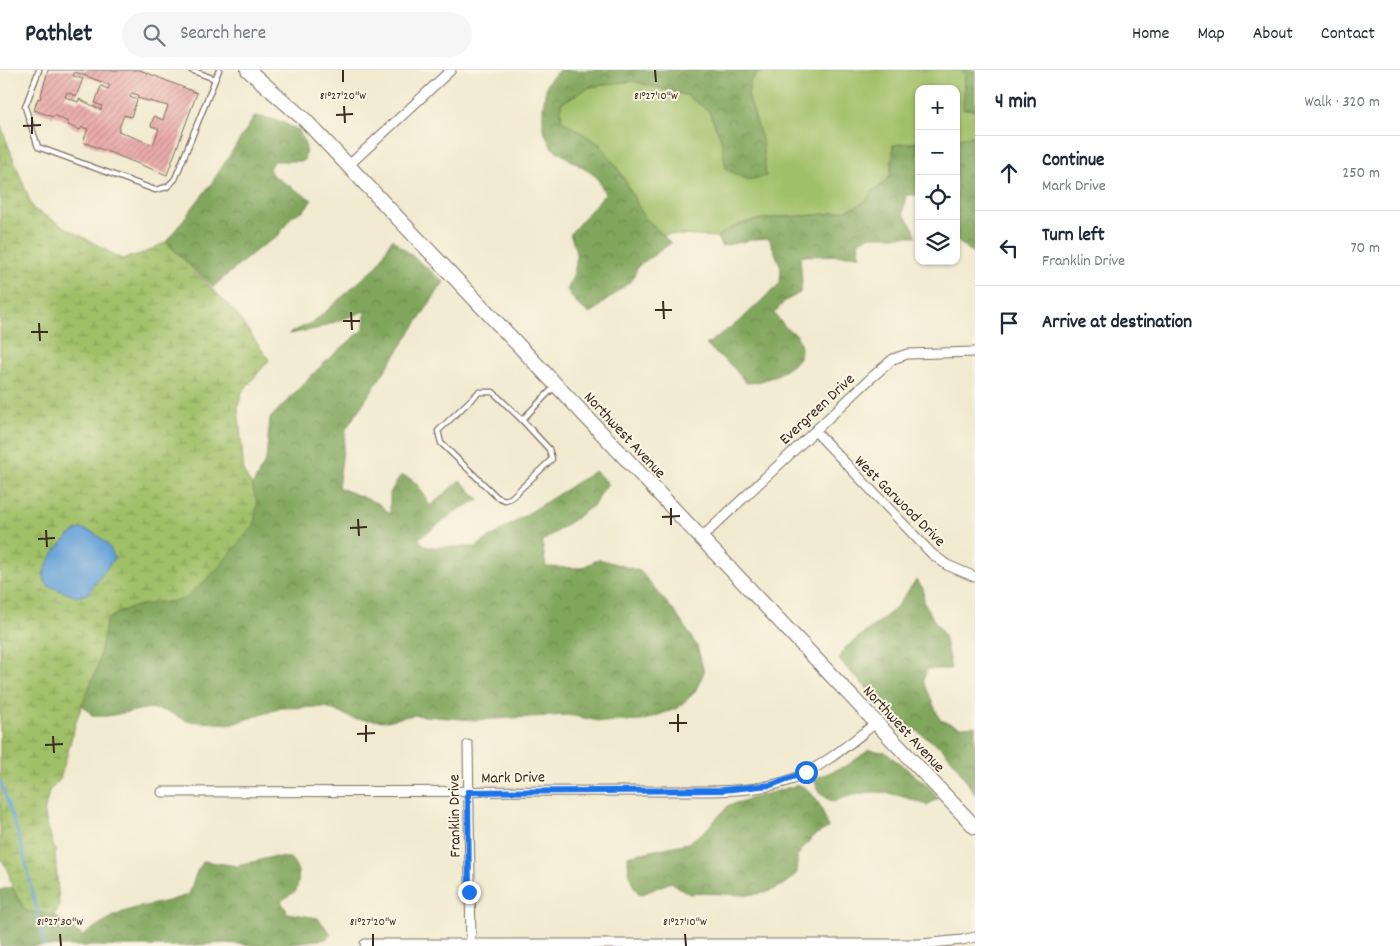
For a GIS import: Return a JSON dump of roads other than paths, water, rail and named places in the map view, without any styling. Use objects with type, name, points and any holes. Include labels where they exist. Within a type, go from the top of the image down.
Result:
[{"type":"street","name":"Northwest Avenue","points":[[248,70],[284,100],[348,166],[975,827]]},
{"type":"street","points":[[348,166],[451,70]]},
{"type":"street","name":"Evergreen Drive","points":[[701,538],[893,359],[914,353],[975,352]]},
{"type":"street","name":"West Garwood Drive","points":[[815,432],[932,554],[954,569],[975,577]]},
{"type":"street","name":"Mark Drive","points":[[162,792],[345,790],[468,792],[750,789],[792,779],[806,772],[830,758],[876,722]]},
{"type":"street","name":"Franklin Drive","points":[[468,745],[471,945]]},
{"type":"street","points":[[365,944],[921,944],[975,937]]},
{"type":"lane","points":[[39,70],[25,107],[38,147],[155,190],[167,187],[175,179],[219,70]]},
{"type":"lane","points":[[191,70],[215,79]]},
{"type":"lane","points":[[522,420],[556,386]]},
{"type":"lane","points":[[485,390],[493,392],[522,420],[549,449],[552,459],[511,498],[505,500],[496,497],[441,443],[438,437],[438,431],[479,392],[485,390]]},
{"type":"water","points":[[80,529],[91,532],[102,539],[110,548],[114,559],[87,594],[76,597],[47,585],[44,579],[48,562],[53,554],[67,538]]},
{"type":"waterway","points":[[0,780],[22,847],[45,946]]}]
